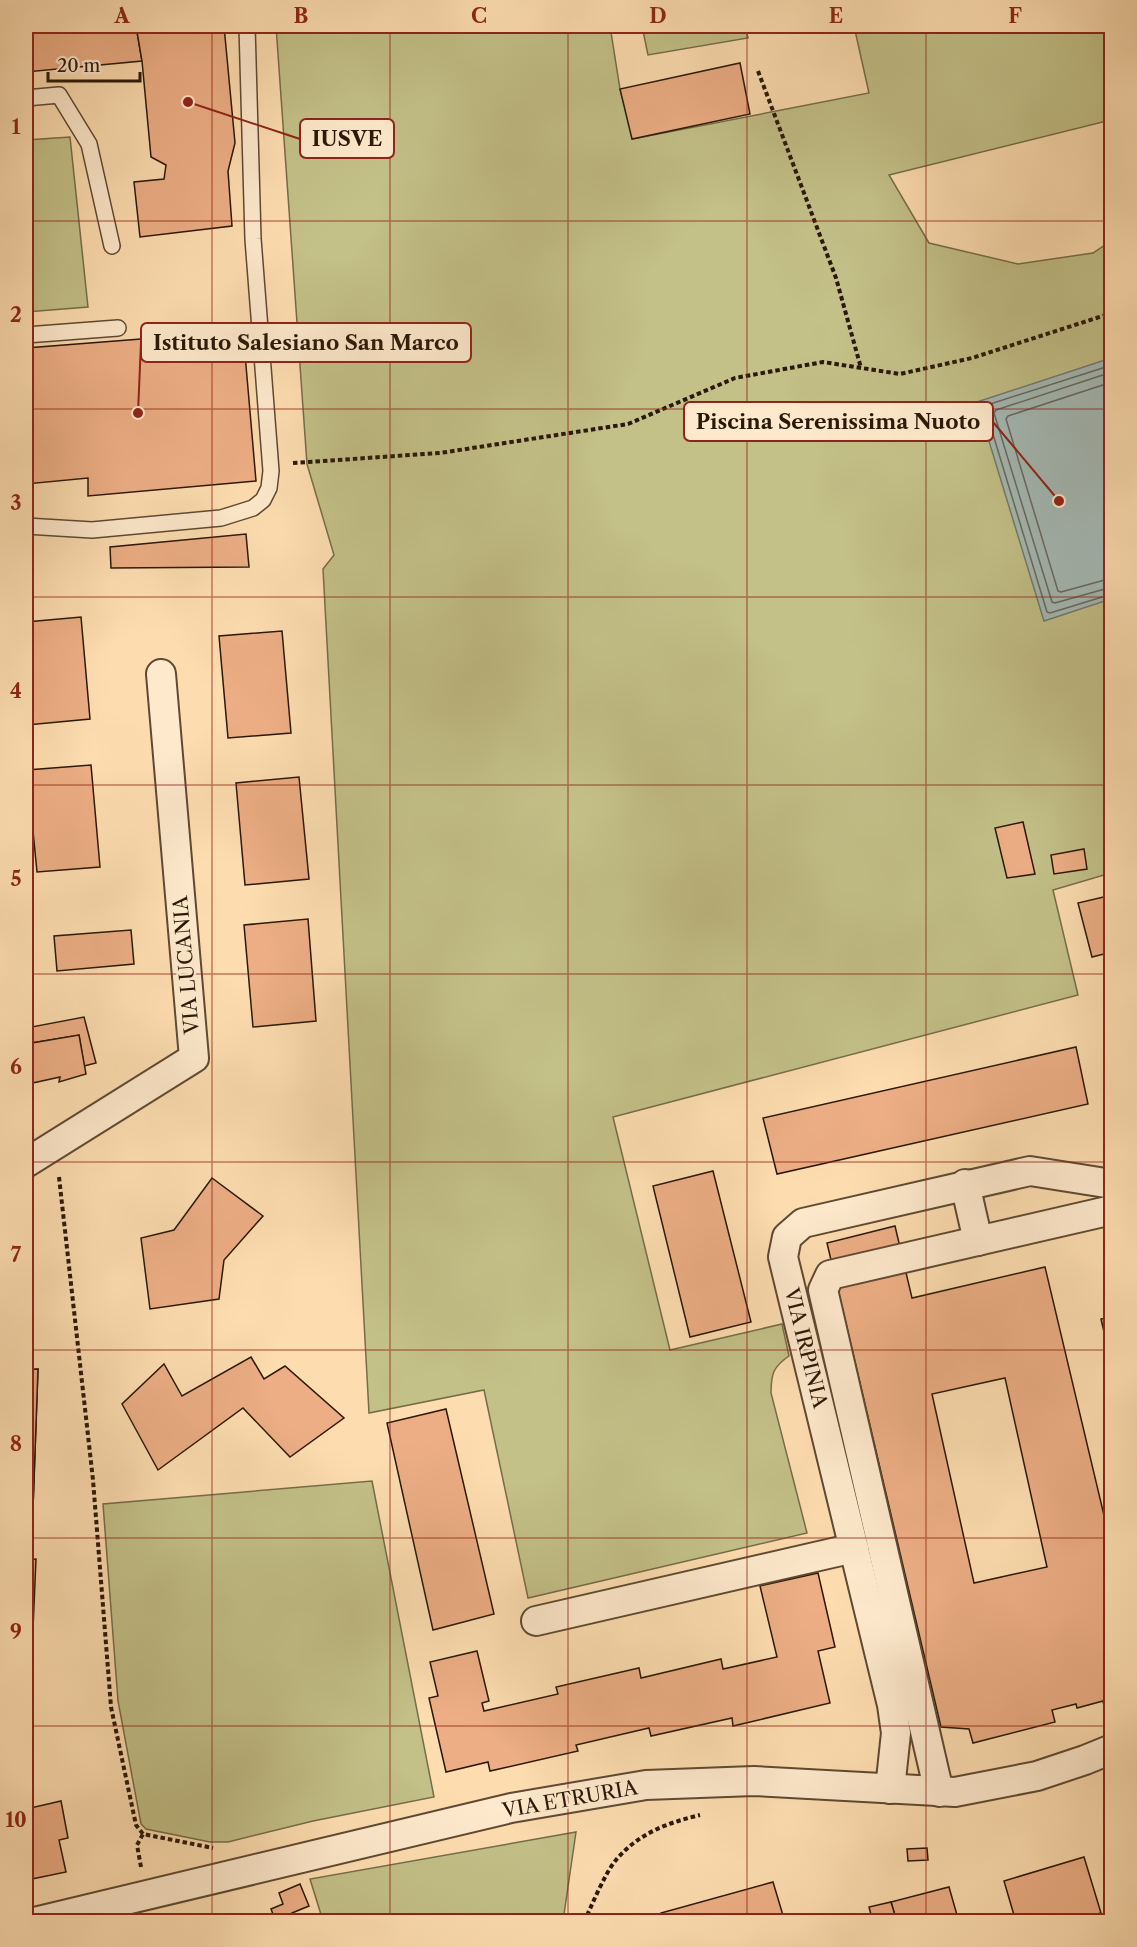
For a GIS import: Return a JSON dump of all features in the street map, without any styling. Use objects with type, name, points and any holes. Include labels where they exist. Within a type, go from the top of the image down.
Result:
[{"type":"street","name":"VIA LUCANIA","points":[[26,1163],[194,1058],[161,674]]},
{"type":"street","name":"VIA IRPINIA","points":[[890,1789],[896,1733],[892,1705],[783,1257],[787,1237],[803,1223],[965,1184],[1030,1171],[1112,1184]]},
{"type":"street","points":[[965,1184],[978,1241]]},
{"type":"street","points":[[939,1792],[823,1290],[830,1275],[1112,1210]]},
{"type":"street","points":[[840,1484],[867,1477]]},
{"type":"street","points":[[536,1621],[854,1548]]},
{"type":"street","name":"VIA ETRURIA","points":[[34,1922],[511,1808],[646,1785],[743,1781],[955,1792],[1037,1776],[1085,1761],[1112,1749]]},
{"type":"lane","points":[[26,526],[92,530],[221,518],[253,508],[267,494],[271,471],[253,239],[248,26]]},
{"type":"lane","points":[[26,98],[59,95],[89,144],[112,246]]},
{"type":"lane","points":[[26,335],[118,328]]},
{"type":"path","points":[[758,71],[836,278],[861,368]]},
{"type":"path","points":[[307,464],[440,453],[628,424],[735,378],[823,362],[900,374],[972,358],[1112,313]]},
{"type":"path","points":[[56,1146],[93,1480],[111,1707],[136,1825],[142,1834],[214,1848]]},
{"type":"path","points":[[584,1922],[615,1861],[638,1840],[660,1826],[709,1814]]},
{"type":"shaded area","points":[[276,26],[610,26],[620,89],[633,139],[869,93],[854,26],[1111,26],[1111,120],[889,175],[929,243],[1018,264],[1093,253],[1111,241],[1111,873],[1053,890],[1078,995],[613,1117],[670,1350],[782,1324],[789,1356],[779,1364],[774,1372],[771,1393],[807,1533],[528,1598],[484,1390],[369,1413],[323,569],[334,555],[307,464]]},
{"type":"shaded area","points":[[642,26],[745,26],[748,38],[648,55]]},
{"type":"shaded area","points":[[70,137],[88,307],[26,312],[26,140]]},
{"type":"shaded area","points":[[372,1481],[434,1797],[313,1821],[228,1842],[210,1842],[146,1829],[141,1824],[118,1701],[103,1504]]},
{"type":"shaded area","points":[[576,1832],[563,1921],[323,1921],[310,1879]]},
{"type":"water","points":[[1111,358],[1111,599],[1044,621],[977,402]]},
{"type":"building","points":[[26,26],[136,26],[142,61],[26,72]]},
{"type":"building","points":[[136,26],[224,26],[235,143],[228,171],[232,226],[140,237],[134,182],[164,179],[166,165],[151,157],[142,61]]},
{"type":"building","points":[[740,63],[750,114],[632,139],[620,89]]},
{"type":"building","points":[[243,331],[256,481],[88,496],[88,478],[26,484],[26,348]]},
{"type":"building","points":[[246,534],[249,567],[111,568],[110,547]]},
{"type":"building","points":[[81,617],[90,719],[27,725],[26,622]]},
{"type":"building","points":[[282,631],[291,733],[228,738],[219,636]]},
{"type":"building","points":[[91,765],[100,867],[37,872],[27,770]]},
{"type":"building","points":[[299,777],[309,879],[245,885],[236,783]]},
{"type":"building","points":[[1023,822],[1035,874],[1007,878],[995,828]]},
{"type":"building","points":[[1084,849],[1087,869],[1054,874],[1051,855]]},
{"type":"building","points":[[1112,895],[1112,952],[1092,957],[1078,903]]},
{"type":"building","points":[[308,919],[316,1021],[253,1027],[244,925]]},
{"type":"building","points":[[131,930],[134,964],[57,971],[54,936]]},
{"type":"building","points":[[84,1017],[96,1063],[84,1066],[79,1035],[26,1044],[26,1028]]},
{"type":"building","points":[[79,1035],[86,1074],[59,1082],[60,1077],[28,1084],[26,1044]]},
{"type":"building","points":[[1076,1047],[1088,1104],[777,1174],[763,1118]]},
{"type":"building","points":[[713,1171],[751,1322],[690,1337],[653,1186]]},
{"type":"building","points":[[212,1178],[263,1216],[224,1260],[219,1299],[150,1309],[141,1238],[174,1230]]},
{"type":"building","points":[[895,1226],[912,1298],[1045,1267],[1112,1549],[1112,1705],[1104,1706],[1103,1701],[1077,1708],[1076,1704],[1052,1710],[1055,1722],[973,1743],[969,1729],[941,1727],[827,1243]],"holes":[[[1005,1378],[1047,1567],[974,1583],[932,1394]]]},
{"type":"building","points":[[1112,1317],[1112,1366],[1101,1319]]},
{"type":"building","points":[[251,1357],[264,1379],[285,1366],[344,1418],[290,1457],[243,1408],[158,1470],[122,1404],[164,1364],[182,1396]]},
{"type":"building","points":[[38,1369],[33,1508],[26,1508],[26,1370]]},
{"type":"building","points":[[38,1369],[33,1508],[26,1508],[26,1370]]},
{"type":"building","points":[[446,1409],[494,1614],[433,1630],[387,1423]]},
{"type":"building","points":[[36,1559],[30,1699],[26,1699],[26,1560]]},
{"type":"building","points":[[818,1573],[835,1647],[818,1651],[830,1703],[733,1726],[732,1718],[651,1736],[649,1728],[576,1745],[578,1751],[490,1771],[488,1762],[446,1772],[429,1698],[438,1696],[430,1662],[477,1651],[489,1701],[482,1703],[484,1711],[558,1694],[556,1687],[639,1668],[641,1678],[721,1659],[723,1669],[777,1657],[760,1586]]},
{"type":"building","points":[[61,1801],[68,1838],[59,1840],[66,1872],[27,1880],[26,1809]]},
{"type":"building","points":[[927,1848],[928,1860],[908,1861],[907,1849]]},
{"type":"building","points":[[1084,1857],[1101,1913],[1070,1922],[1016,1922],[1004,1881]]},
{"type":"building","points":[[773,1882],[785,1922],[664,1922],[661,1913]]},
{"type":"building","points":[[300,1884],[309,1906],[292,1913],[296,1922],[276,1922],[271,1909],[283,1904],[279,1893]]},
{"type":"building","points":[[949,1887],[959,1922],[897,1922],[891,1902]]},
{"type":"building","points":[[891,1902],[897,1922],[873,1922],[869,1907]]},
{"type":"place","name":"IUSVE","points":[[188,102]]},
{"type":"place","name":"Istituto Salesiano San Marco","points":[[138,413]]},
{"type":"place","name":"Piscina Serenissima Nuoto","points":[[1059,501]]}]
